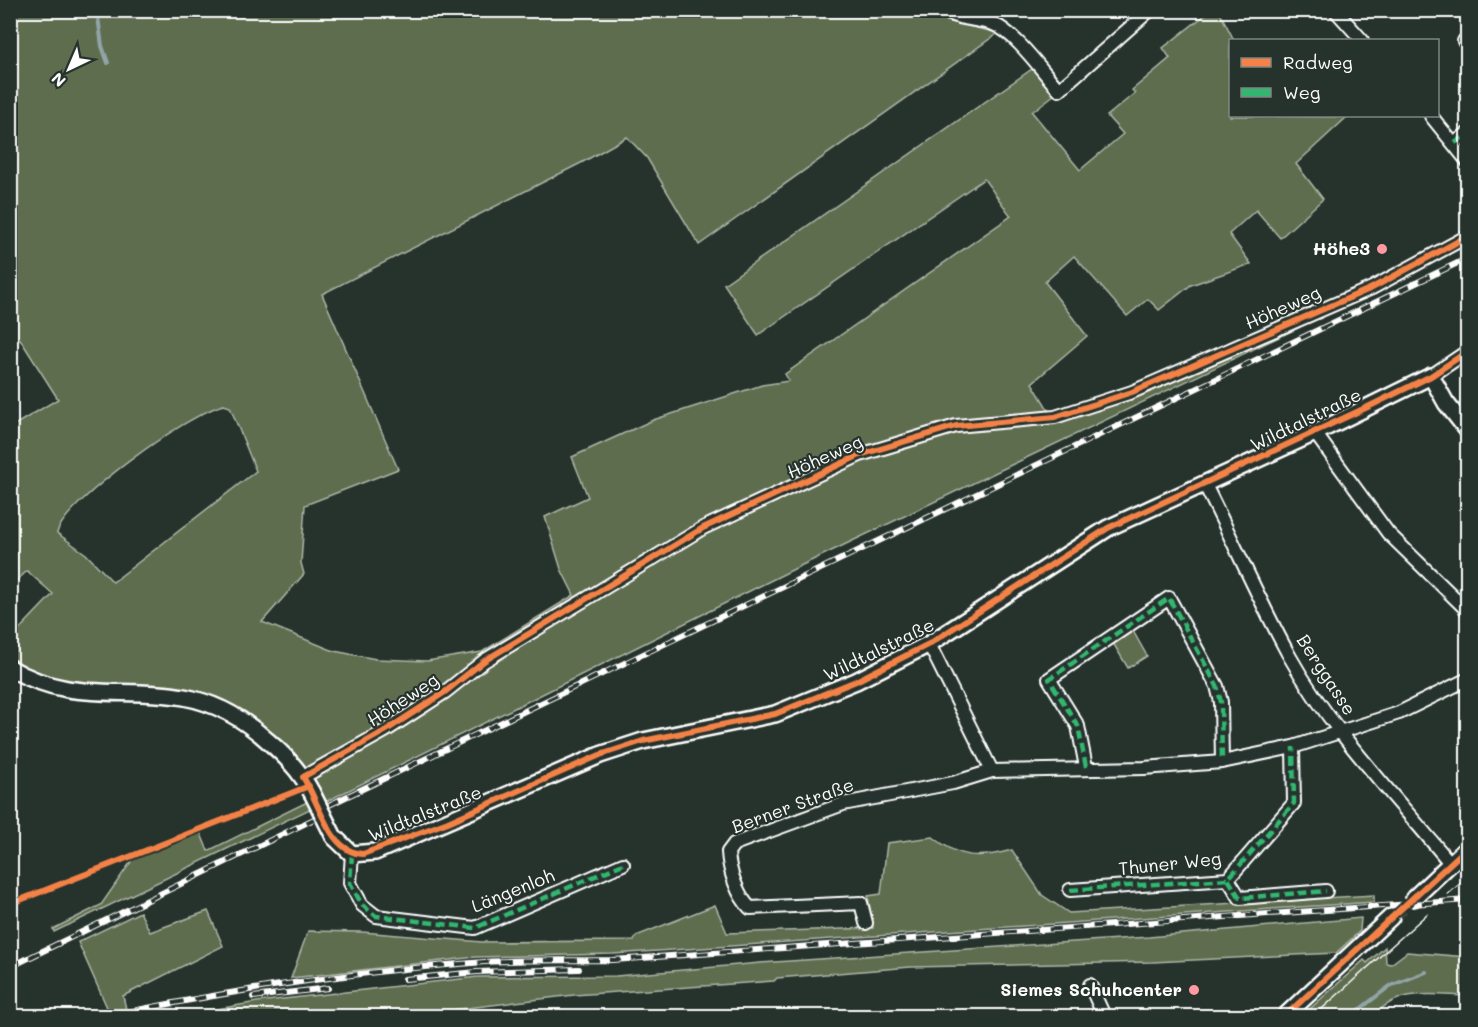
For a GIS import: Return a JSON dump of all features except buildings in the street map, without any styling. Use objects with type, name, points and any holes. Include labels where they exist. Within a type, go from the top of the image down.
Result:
[{"type":"street","points":[[944,10],[959,17],[995,24],[1007,32],[1059,90],[1150,10]]},
{"type":"street","points":[[1338,11],[1361,39]]},
{"type":"street","points":[[1432,117],[1455,143],[1467,162]]},
{"type":"street","points":[[1455,143],[1467,133]]},
{"type":"street","name":"Höheweg","points":[[303,777],[385,731],[445,692],[484,661],[703,528],[860,455],[956,426],[1055,417],[1132,392],[1299,317],[1372,288],[1467,236]]},
{"type":"street","name":"Wildtalstraße","points":[[10,668],[31,680],[64,690],[162,695],[205,702],[242,720],[259,732],[303,777],[334,837],[352,854],[375,852],[600,755],[643,741],[775,714],[856,681],[929,644],[1108,528],[1315,434],[1431,376],[1467,351]]},
{"type":"street","points":[[1431,376],[1446,403],[1467,431]]},
{"type":"street","points":[[1315,434],[1388,533],[1467,611]]},
{"type":"street","name":"Berggasse","points":[[1205,485],[1290,657],[1342,731],[1450,863]]},
{"type":"street","points":[[1086,767],[1078,726],[1049,680],[1169,598],[1217,686],[1221,702],[1222,762]]},
{"type":"street","points":[[929,644],[992,771]]},
{"type":"street","name":"Berner Straße","points":[[866,923],[861,903],[750,909],[744,902],[731,871],[728,852],[734,844],[843,804],[953,783],[992,771],[1086,767],[1144,768],[1222,762],[1293,747],[1425,702],[1467,679]]},
{"type":"street","name":"Thuner Weg","points":[[1070,891],[1228,879],[1294,803],[1293,747]]},
{"type":"street","points":[[1414,898],[1467,847]]},
{"type":"street","name":"Längenloh","points":[[352,854],[350,883],[362,905],[369,912],[376,916],[475,928],[623,864]]},
{"type":"street","points":[[1228,879],[1240,898],[1326,891]]},
{"type":"street","points":[[1284,1017],[1391,917]]},
{"type":"street","points":[[1090,986],[1104,1017]]},
{"type":"green space","points":[[935,10],[947,21],[998,33],[699,245],[647,158],[627,137],[581,163],[322,294],[398,469],[305,505],[301,563],[304,574],[262,622],[334,651],[376,659],[427,661],[482,652],[574,595],[561,569],[545,517],[588,497],[572,457],[653,420],[762,385],[789,381],[785,374],[1011,216],[984,179],[758,335],[724,284],[1032,69],[1055,94],[1032,112],[1080,170],[1123,134],[1107,116],[1135,93],[1132,90],[1170,58],[1163,48],[1210,11],[1219,11],[1233,39],[1229,39],[1229,117],[1347,117],[1296,164],[1323,199],[1280,238],[1256,210],[1229,234],[1251,264],[1191,285],[1159,310],[1148,299],[1127,316],[1074,256],[1045,282],[1087,336],[1032,383],[1055,421],[1300,325],[1300,327],[800,566],[325,802],[319,790],[306,796],[292,772],[268,748],[243,730],[216,715],[189,706],[159,701],[65,698],[63,683],[31,671],[11,660],[11,638],[53,594],[27,571],[13,584],[11,583],[11,427],[58,399],[20,339],[11,336],[10,11]],"holes":[[[224,405],[230,407],[256,471],[113,582],[86,554],[57,533],[65,519],[82,500],[131,460],[185,423]]]},
{"type":"green space","points":[[1133,631],[1147,656],[1128,668],[1113,643]]},
{"type":"green space","points":[[309,801],[312,808],[54,932],[53,929],[101,905],[135,856],[134,854],[199,829],[208,851]]},
{"type":"green space","points":[[933,837],[952,850],[970,855],[990,855],[1012,850],[1042,895],[1069,913],[1374,895],[1374,902],[613,954],[476,957],[291,978],[308,931],[362,932],[482,942],[634,941],[636,936],[715,905],[727,933],[873,928],[868,896],[881,894],[887,843]]},
{"type":"green space","points":[[208,911],[223,946],[123,996],[126,1009],[109,1012],[78,942],[140,912],[150,932]]},
{"type":"green space","points":[[1361,918],[1360,931],[1336,953],[1153,962],[911,967],[777,978],[774,981],[574,995],[401,1016],[178,1016],[257,1002],[478,977],[616,976],[760,963],[1149,937]]},
{"type":"green space","points":[[1385,947],[1386,963],[1391,964],[1407,952],[1467,957],[1467,996],[1429,994],[1405,997],[1394,1000],[1374,1016],[1302,1016],[1364,960],[1367,963]]},
{"type":"waterway","points":[[97,10],[102,46],[108,63]]},
{"type":"waterway","points":[[1351,1016],[1390,986],[1426,972]]},
{"type":"tunnel","points":[[1391,917],[1414,898]]},
{"type":"tram line","points":[[1448,894],[1468,877]]},
{"type":"tram line","points":[[1314,1016],[1427,914]]},
{"type":"railway","points":[[329,805],[1468,258]]},
{"type":"railway","points":[[10,967],[316,818]]},
{"type":"railway","points":[[108,1016],[199,998],[290,984],[472,963],[613,960],[1468,900]]},
{"type":"railway","points":[[405,979],[477,972],[579,969]]},
{"type":"railway","points":[[253,997],[328,988]]},
{"type":"marked path","points":[[1464,41],[1468,47]]},
{"type":"marked path","points":[[1455,143],[1468,133]]},
{"type":"marked path","points":[[1086,767],[1078,726],[1049,679],[1169,598],[1217,686],[1221,702],[1222,762]]},
{"type":"marked path","points":[[1070,890],[1228,879],[1294,803],[1293,747]]},
{"type":"marked path","points":[[352,854],[350,883],[362,905],[376,916],[475,928],[623,864]]},
{"type":"marked path","points":[[1228,879],[1240,898],[1326,891]]},
{"type":"cycle path","points":[[1468,236],[1372,288],[1132,392],[1055,417],[956,426],[860,455],[703,528],[484,661],[445,692],[385,731],[303,777],[333,836],[351,851],[363,854],[448,822],[600,755],[643,741],[775,714],[856,681],[929,644],[1108,528],[1431,376],[1468,351]]},
{"type":"cycle path","points":[[10,904],[309,786]]},
{"type":"cycle path","points":[[1285,1016],[1468,847]]},
{"type":"place","name":"Höhe3","points":[[1382,249]]},
{"type":"place","name":"Siemes Schuhcenter","points":[[1194,990]]}]
